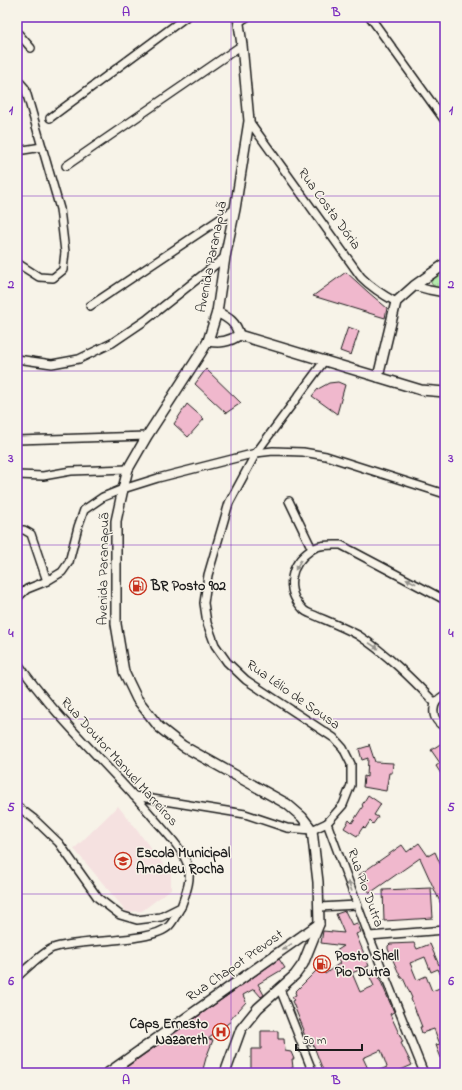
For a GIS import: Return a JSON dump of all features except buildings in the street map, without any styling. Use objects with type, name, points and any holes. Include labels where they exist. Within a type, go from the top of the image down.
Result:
[{"type":"street","points":[[50,118],[186,17]]},
{"type":"street","points":[[370,17],[445,121]]},
{"type":"street","name":"Avenida Paranapuã","points":[[241,19],[249,121],[217,312],[208,341],[147,436],[128,469],[116,521],[116,624],[124,672],[137,699],[159,727],[183,746],[287,804],[302,817],[312,830]]},
{"type":"street","points":[[17,32],[31,48]]},
{"type":"street","points":[[66,166],[242,46]]},
{"type":"street","points":[[17,79],[24,88],[60,210],[65,252],[62,270],[53,278],[38,277],[17,263]]},
{"type":"street","name":"Rua Costa Dória","points":[[249,121],[361,277],[382,295],[396,302]]},
{"type":"street","points":[[17,151],[42,147]]},
{"type":"street","points":[[90,306],[235,209]]},
{"type":"street","points":[[17,359],[52,364],[79,359],[112,343],[146,320],[225,257]]},
{"type":"street","points":[[378,377],[396,302],[414,286],[445,264]]},
{"type":"street","points":[[414,286],[445,293]]},
{"type":"street","points":[[217,312],[234,322],[240,335]]},
{"type":"street","points":[[208,341],[230,341],[240,335],[421,390],[445,392]]},
{"type":"street","name":"Rua Lélio de Sousa","points":[[312,830],[327,824],[343,805],[351,785],[351,764],[343,748],[334,738],[246,680],[227,662],[215,645],[207,623],[204,603],[208,575],[229,503],[256,453],[325,360]]},
{"type":"street","points":[[17,440],[147,436]]},
{"type":"street","points":[[17,598],[27,589],[47,581],[62,572],[69,562],[84,510],[103,497],[158,478],[256,453],[273,451],[303,452],[326,456],[445,494]]},
{"type":"street","points":[[17,475],[43,476],[71,471],[128,469]]},
{"type":"street","points":[[289,502],[312,549]]},
{"type":"street","points":[[17,530],[24,530],[31,534],[47,581]]},
{"type":"street","points":[[435,703],[381,650],[356,634],[304,610],[293,596],[291,583],[298,563],[312,549],[328,544],[341,545],[445,600]]},
{"type":"street","name":"Rua Doutor Manuel Marreiros","points":[[17,662],[47,701],[134,796],[183,854],[189,868],[189,885],[180,907],[169,926],[155,933],[130,938],[68,944],[50,949],[17,977]]},
{"type":"street","points":[[445,695],[435,703],[434,708],[434,717],[445,727]]},
{"type":"street","points":[[134,796],[245,814],[287,828],[312,830],[318,882],[319,924],[303,964],[295,975],[258,1008],[242,1029],[225,1073]]},
{"type":"street","points":[[17,806],[34,819],[59,843],[98,898],[120,916],[137,920],[161,917],[180,907]]},
{"type":"street","name":"Rua Pio Dutra","points":[[327,824],[369,936],[424,1073]]},
{"type":"street","points":[[318,907],[357,905]]},
{"type":"street","name":"Rua Chapot Prevost","points":[[108,1073],[319,924]]},
{"type":"street","points":[[369,936],[445,930]]},
{"type":"street","points":[[280,989],[313,1073]]},
{"type":"shaded area","name":"Escola Municipal Amadeu Rocha","points":[[118,806],[171,874],[171,889],[142,911],[127,912],[74,849]]},
{"type":"green space","points":[[445,268],[445,289],[435,288],[431,283],[431,280]]},
{"type":"place","name":"BR Posto 902","points":[[138,586]]},
{"type":"place","name":"Escola Municipal Amadeu Rocha","points":[[123,861]]},
{"type":"place","name":"Posto Shell Pio Dutra","points":[[322,964]]},
{"type":"place","name":"Caps Ernesto Nazareth","points":[[221,1032]]}]
